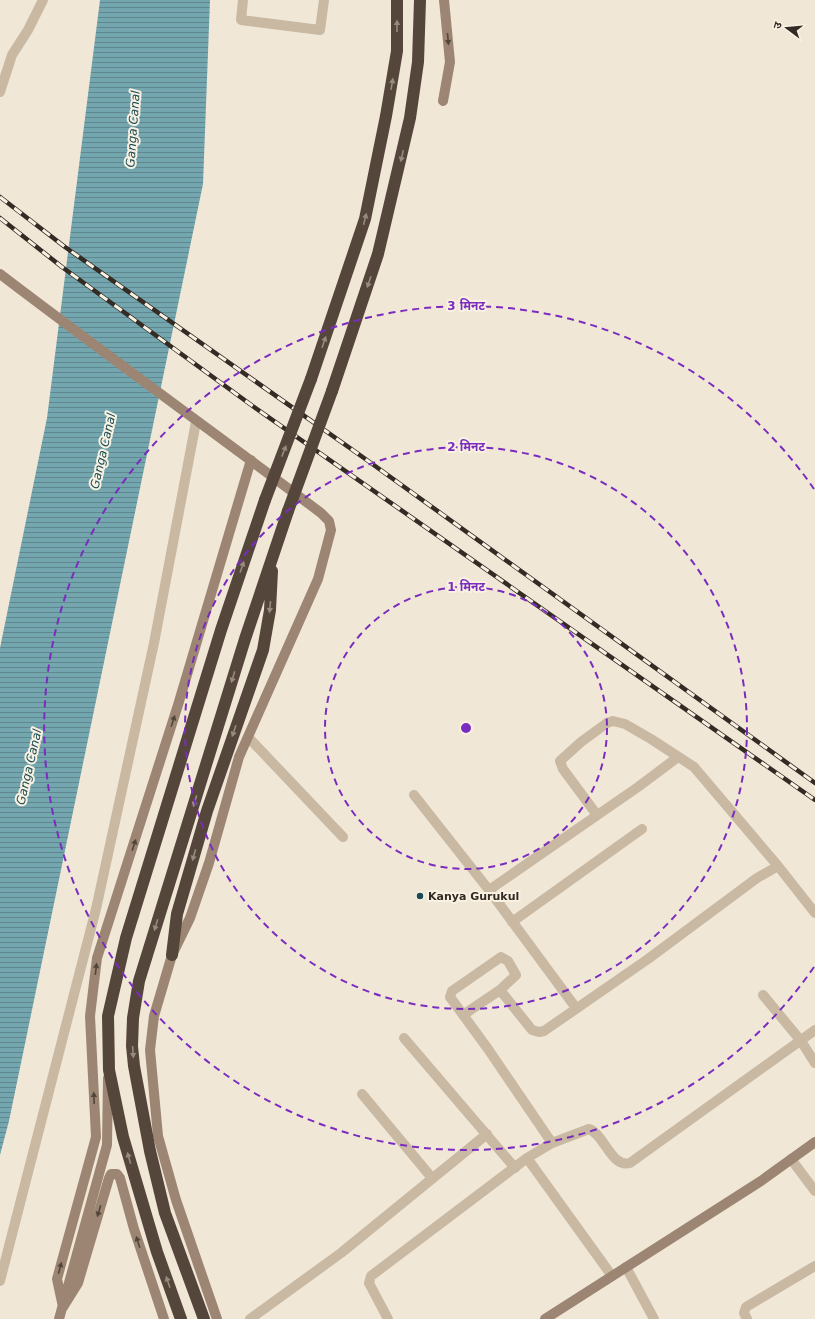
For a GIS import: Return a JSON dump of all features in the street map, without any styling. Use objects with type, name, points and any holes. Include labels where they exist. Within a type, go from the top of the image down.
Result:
[{"type":"highway","points":[[181,1319],[157,1252],[132,1167],[108,1070],[108,1016],[126,938],[221,630],[265,500],[311,379],[365,219],[386,116],[397,51],[397,0]]},
{"type":"highway","points":[[204,1319],[165,1214],[150,1151],[134,1066],[133,1018],[139,981],[244,639],[288,511],[332,391],[378,254],[410,118],[418,62],[420,0]]},
{"type":"highway","points":[[172,955],[177,914],[207,811],[263,650],[270,610],[274,554]]},
{"type":"street","points":[[0,92],[12,55],[28,30],[44,0]]},
{"type":"street","points":[[243,0],[241,20],[320,30],[324,0]]},
{"type":"street","points":[[443,101],[450,62],[444,0]]},
{"type":"street","points":[[0,274],[196,422],[251,460],[321,513],[329,521],[331,530],[318,579],[239,757],[209,863],[190,918],[172,955],[154,1016],[150,1050],[158,1136],[195,1259],[216,1319]]},
{"type":"street","points":[[0,1281],[96,909],[154,643],[196,422]]},
{"type":"street","points":[[62,1306],[57,1279],[96,1137],[90,1016],[97,958],[178,705],[251,460]]},
{"type":"street","points":[[596,815],[560,764],[562,757],[607,723],[618,722],[652,739],[694,767],[778,866],[815,913]]},
{"type":"street","points":[[248,737],[343,836]]},
{"type":"street","points":[[489,890],[638,787],[678,757]]},
{"type":"street","points":[[414,795],[489,890],[576,1008]]},
{"type":"street","points":[[512,922],[642,829]]},
{"type":"street","points":[[500,990],[532,1030],[539,1032],[544,1031],[757,878],[778,866]]},
{"type":"street","points":[[463,1015],[500,990],[516,975],[508,961],[501,958],[451,993],[450,999],[497,1062],[552,1143]]},
{"type":"street","points":[[764,995],[801,1041],[815,1062]]},
{"type":"street","points":[[388,1319],[369,1284],[371,1276],[528,1158],[552,1143],[590,1129],[600,1137],[618,1162],[624,1164],[630,1163],[815,1030]]},
{"type":"street","points":[[404,1038],[515,1168]]},
{"type":"street","points":[[59,1319],[107,1146],[108,1070]]},
{"type":"street","points":[[362,1094],[432,1178]]},
{"type":"street","points":[[250,1319],[341,1253],[487,1134]]},
{"type":"street","points":[[546,1319],[761,1181],[815,1142]]},
{"type":"street","points":[[528,1158],[612,1276]]},
{"type":"street","points":[[791,1159],[815,1191]]},
{"type":"street","points":[[62,1306],[78,1282],[109,1178],[112,1174],[117,1174],[120,1178],[134,1229],[164,1319]]},
{"type":"street","points":[[747,1319],[744,1313],[746,1307],[815,1266]]},
{"type":"street","points":[[626,1267],[654,1319]]},
{"type":"water","name":"Ganga Canal","points":[[100,0],[210,0],[203,184],[9,1121],[0,1155],[0,648],[47,418]]},
{"type":"railway","points":[[0,197],[65,247],[364,458],[815,783]]},
{"type":"railway","points":[[0,218],[62,267],[254,407],[815,800]]},
{"type":"place","name":"Kanya Gurukul","points":[[420,896]]}]
